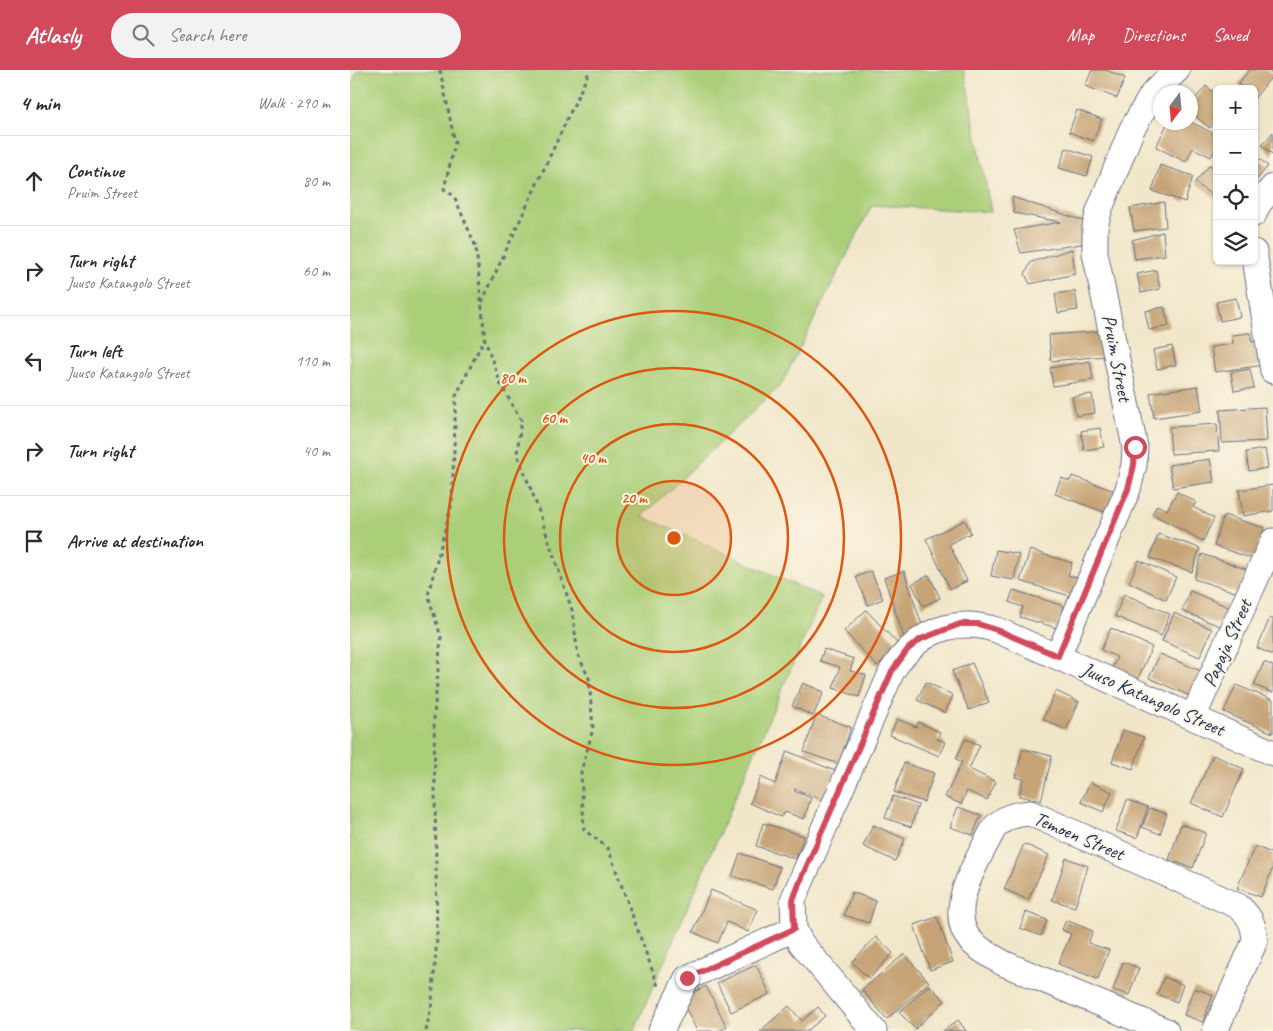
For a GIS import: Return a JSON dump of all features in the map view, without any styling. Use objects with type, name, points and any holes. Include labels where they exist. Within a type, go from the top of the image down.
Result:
[{"type":"street","name":"Pruim Street","points":[[1058,656],[1128,489],[1134,465],[1135,447],[1096,253],[1095,227],[1099,211],[1132,129],[1153,93],[1177,70]]},
{"type":"street","points":[[1258,205],[1273,187]]},
{"type":"street","points":[[1256,265],[1273,371]]},
{"type":"street","name":"Papaja Street","points":[[1193,717],[1273,541]]},
{"type":"street","name":"Juuso Katangolo Street","points":[[874,1031],[812,958],[794,929],[793,900],[892,671],[908,649],[937,631],[960,624],[978,624],[1058,656],[1273,754]]},
{"type":"street","name":"Temoen Street","points":[[1166,1031],[1005,964],[983,951],[969,939],[962,924],[964,891],[994,828],[1000,822],[1019,814],[1030,814],[1238,906],[1249,916],[1254,927],[1255,941],[1215,1031]]},
{"type":"street","points":[[665,1023],[687,978],[794,929]]},
{"type":"path","points":[[440,70],[455,143],[444,189],[454,196],[476,246],[485,336],[501,386],[521,420],[517,454],[536,500],[572,610],[578,655],[590,678],[593,729],[581,772],[584,830],[608,848],[665,1023]]},
{"type":"path","points":[[482,303],[590,70]]},
{"type":"path","points":[[426,1031],[432,1002],[437,938],[434,716],[441,637],[428,595],[452,503],[456,396],[485,336]]},
{"type":"green space","points":[[358,70],[964,70],[991,212],[872,205],[781,385],[642,516],[822,597],[634,1031],[350,1031],[350,89]]},
{"type":"building","points":[[1092,70],[1106,70],[1125,78],[1117,98],[1085,86]]},
{"type":"building","points":[[1249,70],[1267,70],[1273,75],[1258,94],[1258,85],[1238,84]]},
{"type":"building","points":[[1206,86],[1213,92],[1213,125],[1210,128],[1198,118],[1198,96]]},
{"type":"building","points":[[1077,110],[1102,119],[1093,141],[1069,132]]},
{"type":"building","points":[[1198,126],[1213,133],[1213,154],[1211,157],[1193,148],[1186,162],[1156,147],[1164,130],[1198,130]]},
{"type":"building","points":[[1273,132],[1273,155],[1262,145]]},
{"type":"building","points":[[1066,148],[1093,157],[1087,176],[1059,168]]},
{"type":"building","points":[[1258,158],[1268,166],[1258,178]]},
{"type":"building","points":[[1160,165],[1193,176],[1185,202],[1152,191]]},
{"type":"building","points":[[1210,165],[1213,167],[1213,197],[1195,182]]},
{"type":"building","points":[[1012,197],[1084,221],[1082,244],[1021,253],[1014,230],[1061,222],[1014,213]]},
{"type":"building","points":[[1164,202],[1166,227],[1134,231],[1130,208]]},
{"type":"building","points":[[1163,232],[1165,255],[1135,259],[1132,240]]},
{"type":"building","points":[[1072,249],[1075,274],[1030,284],[1025,274],[1031,262]]},
{"type":"building","points":[[1156,270],[1160,289],[1141,293],[1137,274]]},
{"type":"building","points":[[1075,291],[1078,310],[1058,313],[1055,294]]},
{"type":"building","points":[[1236,298],[1240,317],[1220,321],[1216,302]]},
{"type":"building","points":[[1164,307],[1169,326],[1149,330],[1145,311]]},
{"type":"building","points":[[1102,331],[1105,356],[1051,361],[1049,335]]},
{"type":"building","points":[[1250,333],[1252,342],[1260,341],[1264,365],[1215,372],[1211,347],[1233,344],[1232,335]]},
{"type":"building","points":[[1172,346],[1176,365],[1157,369],[1153,350]]},
{"type":"building","points":[[1090,361],[1093,380],[1053,386],[1050,368]]},
{"type":"building","points":[[1250,369],[1254,388],[1234,391],[1231,372]]},
{"type":"building","points":[[1198,386],[1202,411],[1154,418],[1150,393]]},
{"type":"building","points":[[1092,394],[1095,413],[1076,416],[1072,397]]},
{"type":"building","points":[[1265,407],[1267,441],[1222,443],[1220,410]]},
{"type":"building","points":[[1217,424],[1219,451],[1171,454],[1169,427]]},
{"type":"building","points":[[1100,428],[1104,447],[1084,450],[1081,431]]},
{"type":"building","points":[[1265,449],[1268,468],[1249,471],[1246,452]]},
{"type":"building","points":[[1210,459],[1214,482],[1173,488],[1169,465]]},
{"type":"building","points":[[1072,476],[1118,492],[1110,514],[1055,494],[1061,478],[1070,481]]},
{"type":"building","points":[[1273,485],[1273,511],[1243,516],[1239,490]]},
{"type":"building","points":[[1177,492],[1196,502],[1193,507],[1214,518],[1203,541],[1152,514],[1157,505],[1167,510]]},
{"type":"building","points":[[1224,515],[1264,528],[1254,559],[1214,546]]},
{"type":"building","points":[[965,520],[971,533],[949,544],[967,581],[950,589],[926,539]]},
{"type":"building","points":[[1158,534],[1200,548],[1192,572],[1150,558]]},
{"type":"building","points":[[996,550],[1019,554],[1014,580],[991,576]]},
{"type":"building","points":[[1030,550],[1072,563],[1068,575],[1078,578],[1073,597],[1020,581]]},
{"type":"building","points":[[1202,554],[1246,569],[1238,593],[1194,579]]},
{"type":"building","points":[[1139,560],[1176,577],[1166,600],[1129,582]]},
{"type":"building","points":[[871,571],[883,599],[868,605],[856,577]]},
{"type":"building","points":[[904,571],[925,634],[905,640],[884,578]]},
{"type":"building","points":[[929,575],[940,598],[923,606],[912,584]]},
{"type":"building","points":[[1013,590],[1064,606],[1057,628],[1020,617],[1023,607],[1009,602]]},
{"type":"building","points":[[1190,591],[1233,609],[1225,628],[1182,611]]},
{"type":"building","points":[[1124,594],[1170,614],[1161,636],[1115,616]]},
{"type":"building","points":[[866,610],[899,645],[877,666],[844,631]]},
{"type":"building","points":[[1174,613],[1212,629],[1200,657],[1162,641]]},
{"type":"building","points":[[1270,618],[1273,619],[1273,655],[1257,648]]},
{"type":"building","points":[[1111,628],[1152,647],[1137,681],[1111,670],[1117,657],[1101,650]]},
{"type":"building","points":[[824,649],[854,659],[850,671],[866,675],[859,697],[833,688],[840,667],[820,661]]},
{"type":"building","points":[[1160,654],[1201,671],[1190,696],[1149,678]]},
{"type":"building","points":[[1264,662],[1273,666],[1273,693],[1254,685]]},
{"type":"building","points":[[972,663],[989,702],[969,710],[952,671]]},
{"type":"building","points":[[926,682],[953,695],[945,713],[917,700]]},
{"type":"building","points":[[803,683],[824,692],[813,716],[792,706]]},
{"type":"building","points":[[1236,685],[1273,700],[1273,733],[1224,712]]},
{"type":"building","points":[[1056,691],[1079,702],[1066,730],[1043,719]]},
{"type":"building","points":[[816,715],[851,727],[839,764],[804,752]]},
{"type":"building","points":[[897,719],[916,727],[918,722],[940,732],[937,739],[945,742],[939,756],[890,735]]},
{"type":"building","points":[[1123,730],[1144,737],[1133,769],[1112,762]]},
{"type":"building","points":[[965,739],[980,745],[969,769],[996,782],[987,800],[967,791],[961,804],[945,797],[962,762],[956,759]]},
{"type":"building","points":[[1023,749],[1052,756],[1041,801],[1019,796],[1023,779],[1015,777]]},
{"type":"building","points":[[787,751],[835,771],[823,800],[795,789],[794,791],[811,798],[804,819],[785,812],[781,817],[750,803],[761,777],[775,784]]},
{"type":"building","points":[[1213,755],[1244,769],[1223,817],[1191,803]]},
{"type":"building","points":[[904,763],[934,773],[924,802],[894,792]]},
{"type":"building","points":[[1090,782],[1112,792],[1103,812],[1081,802]]},
{"type":"building","points":[[893,796],[918,805],[911,827],[885,818]]},
{"type":"building","points":[[1127,800],[1148,807],[1137,838],[1116,831]]},
{"type":"building","points":[[958,807],[981,815],[973,835],[950,827]]},
{"type":"building","points":[[1150,808],[1167,814],[1160,834],[1142,827]]},
{"type":"building","points":[[763,823],[804,836],[796,859],[756,846]]},
{"type":"building","points":[[1181,824],[1206,833],[1193,868],[1169,860]]},
{"type":"building","points":[[873,825],[905,839],[895,861],[863,846]]},
{"type":"building","points":[[1024,844],[1049,855],[1028,900],[1004,889]]},
{"type":"building","points":[[1255,846],[1273,854],[1273,868],[1261,897],[1237,888]]},
{"type":"building","points":[[740,853],[780,867],[773,889],[732,876]]},
{"type":"building","points":[[1066,858],[1088,866],[1075,907],[1052,900]]},
{"type":"building","points":[[711,890],[758,910],[748,932],[727,922],[718,943],[693,932]]},
{"type":"building","points":[[852,892],[876,901],[869,923],[844,915]]},
{"type":"building","points":[[1026,912],[1047,920],[1041,936],[1020,928]]},
{"type":"building","points":[[937,917],[953,962],[930,970],[914,925]]},
{"type":"building","points":[[1066,920],[1093,931],[1088,943],[1109,950],[1098,979],[1058,964],[1071,934],[1062,930]]},
{"type":"building","points":[[876,937],[893,953],[869,979],[852,962]]},
{"type":"building","points":[[904,954],[929,982],[887,1019],[862,990]]},
{"type":"building","points":[[1123,962],[1139,968],[1129,995],[1113,990]]},
{"type":"building","points":[[756,965],[770,994],[731,1012],[717,983]]},
{"type":"building","points":[[1164,977],[1183,985],[1177,1002],[1157,994]]},
{"type":"building","points":[[929,985],[945,1001],[915,1029],[899,1012]]},
{"type":"building","points":[[706,986],[727,1027],[718,1031],[697,1031],[681,999]]},
{"type":"building","points":[[1194,988],[1213,995],[1203,1022],[1184,1015]]},
{"type":"building","points":[[789,1006],[802,1021],[818,1007],[825,1016],[807,1031],[760,1031]]},
{"type":"building","points":[[958,1020],[966,1031],[943,1031]]},
{"type":"route","points":[[687,978],[794,929],[793,900],[799,884],[892,671],[908,649],[921,639],[937,631],[960,624],[978,624],[1058,656],[1128,489],[1134,465],[1135,447]]}]
